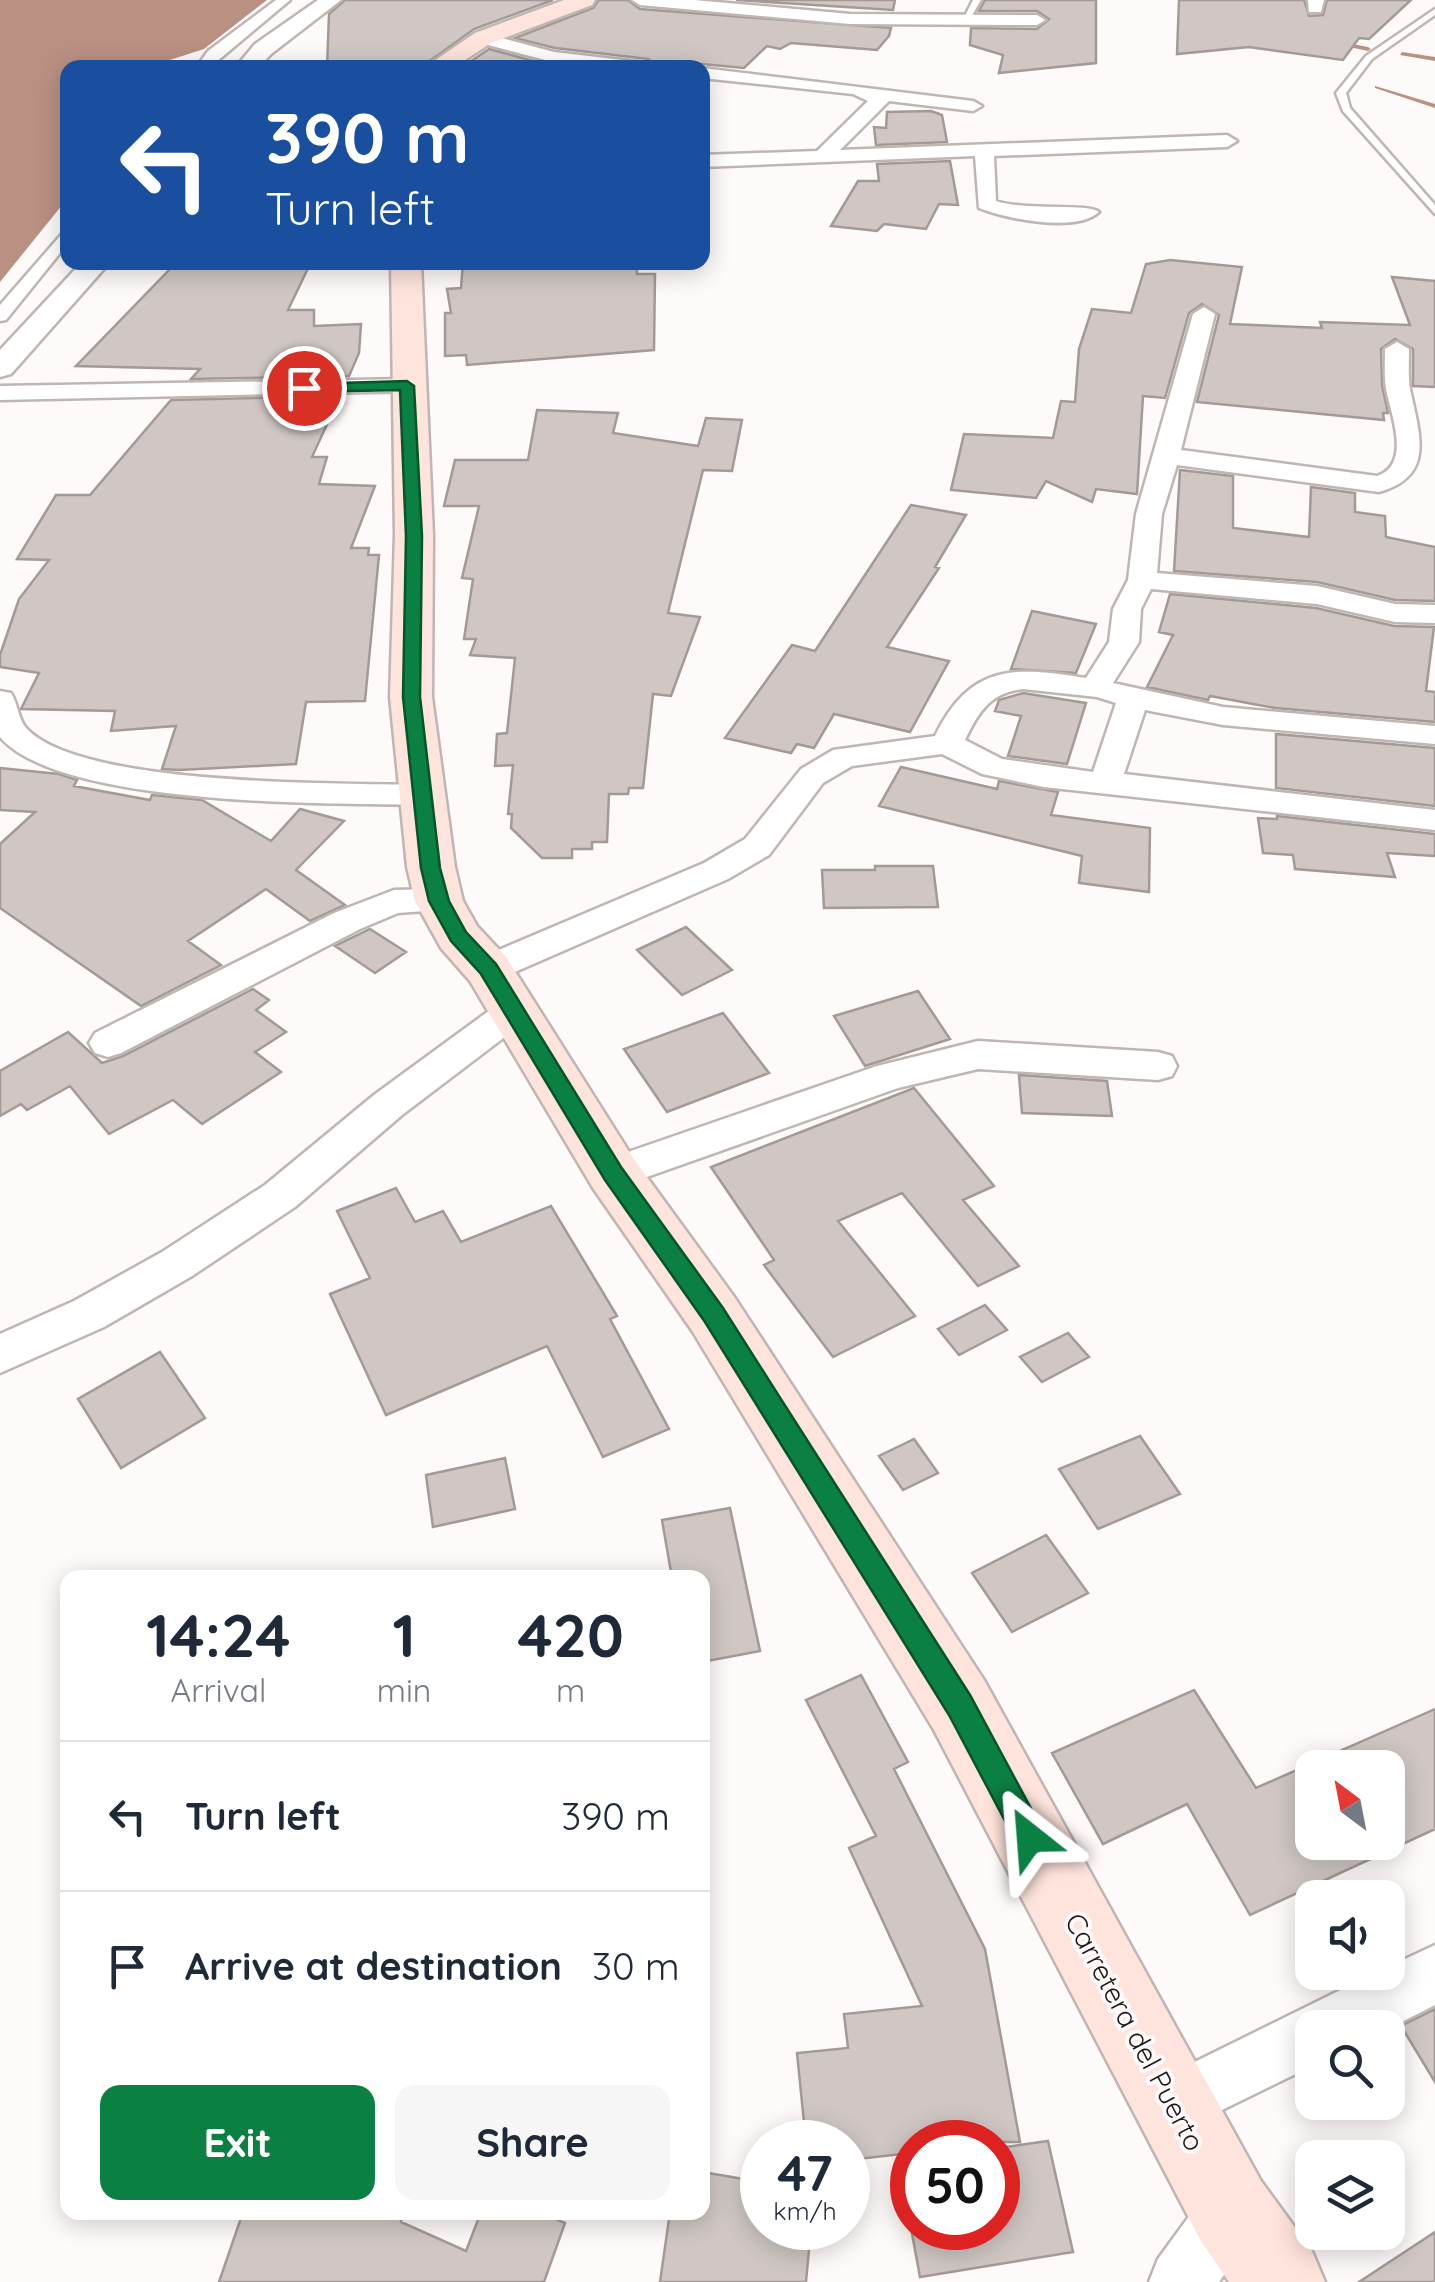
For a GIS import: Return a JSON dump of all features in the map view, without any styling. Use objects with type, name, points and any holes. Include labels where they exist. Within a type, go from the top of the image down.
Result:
[{"type":"main road","points":[[449,60],[483,38],[584,0]]},
{"type":"main road","name":"Carretera del Puerto","points":[[406,270],[414,536],[411,697],[439,901],[458,936],[501,990],[613,1173],[714,1315],[959,1705],[1231,2211],[1282,2282]]},
{"type":"street","points":[[208,60],[284,0]]},
{"type":"street","points":[[253,60],[330,0]]},
{"type":"street","points":[[640,0],[850,19],[1037,20]]},
{"type":"street","points":[[483,38],[579,60]]},
{"type":"street","points":[[710,74],[972,106]]},
{"type":"street","points":[[822,156],[876,107],[880,100],[870,93]]},
{"type":"street","points":[[710,161],[1227,141]]},
{"type":"street","points":[[984,150],[986,204],[1008,214],[1035,218],[1089,212]]},
{"type":"street","points":[[0,316],[60,242]]},
{"type":"street","points":[[0,368],[90,270]]},
{"type":"street","points":[[1094,688],[1124,642],[1127,609],[1142,580],[1149,514],[1204,314]]},
{"type":"street","points":[[1168,456],[1379,484],[1394,479],[1406,468],[1410,440],[1396,384],[1397,349]]},
{"type":"street","points":[[0,393],[407,386]]},
{"type":"street","points":[[1142,580],[1317,594],[1395,613],[1435,614]]},
{"type":"street","points":[[947,744],[960,710],[998,681],[1040,680],[1223,716],[1435,735]]},
{"type":"street","points":[[1106,781],[1134,698]]},
{"type":"street","points":[[0,700],[14,734],[49,757],[86,766],[211,788],[422,795]]},
{"type":"street","points":[[0,1354],[89,1314],[177,1264],[265,1206],[388,1104],[501,990],[756,848],[812,776],[844,756],[902,753],[947,744],[993,767],[1044,777],[1435,820]]},
{"type":"street","points":[[108,1043],[347,921],[394,902],[439,901]]},
{"type":"street","points":[[613,1173],[890,1076],[978,1055],[1158,1066]]},
{"type":"street","points":[[1363,2010],[1435,1974]]},
{"type":"street","points":[[1173,2104],[1295,2043]]},
{"type":"street","points":[[1181,2282],[1231,2211]]},
{"type":"lane","points":[[965,20],[977,0]]},
{"type":"lane","points":[[1435,11],[1346,80],[1340,92],[1355,121],[1435,211]]},
{"type":"shaded area","points":[[0,0],[267,0],[204,49],[170,60],[60,60],[60,208],[0,282]]},
{"type":"building","points":[[345,0],[553,0],[474,29],[431,60],[327,60],[329,14]]},
{"type":"building","points":[[599,0],[628,0],[640,9],[891,28],[877,50],[791,43],[780,49],[767,46],[744,68],[710,65],[710,60],[649,60],[555,48],[515,38],[593,8]]},
{"type":"building","points":[[736,0],[895,0],[893,10]]},
{"type":"building","points":[[985,0],[1096,0],[1096,63],[999,73],[1003,55],[970,45],[971,28],[1037,29],[1049,19],[1037,11],[979,11]]},
{"type":"building","points":[[1179,0],[1304,0],[1309,16],[1323,15],[1327,0],[1411,0],[1369,39],[1359,38],[1343,60],[1249,47],[1177,54]]},
{"type":"building","points":[[489,49],[530,60],[473,60]]},
{"type":"building","points":[[931,111],[942,115],[947,142],[876,145],[874,127],[886,128],[887,112]]},
{"type":"building","points":[[950,161],[958,205],[939,204],[926,229],[884,224],[877,231],[831,226],[858,181],[879,181],[877,164]]},
{"type":"building","points":[[1170,260],[1242,267],[1230,324],[1322,328],[1320,322],[1410,325],[1392,277],[1435,281],[1435,387],[1413,386],[1413,349],[1395,339],[1381,349],[1388,413],[1383,413],[1384,420],[1197,402],[1219,315],[1202,304],[1189,313],[1165,398],[1143,396],[1137,494],[1096,489],[1092,502],[1046,481],[1036,498],[951,490],[964,434],[1053,438],[1061,401],[1075,402],[1079,349],[1092,309],[1131,313],[1146,264]]},
{"type":"building","points":[[169,270],[307,270],[288,310],[314,310],[314,326],[361,324],[359,353],[349,376],[191,379],[200,369],[76,366]]},
{"type":"building","points":[[462,270],[637,270],[637,274],[655,274],[654,350],[467,365],[466,355],[445,356],[445,313],[451,313],[447,289],[461,288]]},
{"type":"building","points":[[340,396],[312,457],[327,457],[319,484],[375,486],[351,548],[369,548],[368,555],[379,555],[365,701],[306,702],[296,764],[179,770],[162,769],[176,726],[111,731],[115,711],[21,709],[39,673],[0,667],[0,655],[19,599],[49,560],[17,559],[56,495],[90,495],[171,400]]},
{"type":"building","points":[[537,410],[618,413],[613,433],[698,446],[706,418],[742,420],[732,471],[703,470],[668,613],[700,617],[671,696],[653,694],[643,788],[629,788],[628,794],[609,794],[607,842],[592,842],[592,849],[572,849],[572,858],[542,858],[511,828],[512,814],[508,814],[513,765],[495,766],[497,734],[507,733],[515,658],[470,655],[476,639],[464,639],[473,579],[462,578],[479,506],[444,506],[455,460],[528,460]]},
{"type":"building","points":[[1180,470],[1233,476],[1233,528],[1309,537],[1311,487],[1355,493],[1355,512],[1385,516],[1386,537],[1435,547],[1435,601],[1395,600],[1317,582],[1174,571]]},
{"type":"building","points":[[911,505],[966,515],[935,567],[939,568],[887,647],[949,661],[910,732],[834,714],[814,748],[797,744],[791,753],[725,738],[792,645],[815,651]]},
{"type":"building","points":[[1170,594],[1316,608],[1394,626],[1434,627],[1426,691],[1435,692],[1435,722],[1275,708],[1210,696],[1208,700],[1147,687],[1173,635],[1159,632]]},
{"type":"building","points":[[1032,611],[1096,624],[1076,673],[1011,669]]},
{"type":"building","points":[[1023,693],[1086,703],[1067,764],[1008,756],[1021,716],[995,711],[999,700]]},
{"type":"building","points":[[1276,734],[1435,748],[1435,806],[1276,788]]},
{"type":"building","points":[[901,767],[997,789],[999,781],[1058,792],[1051,815],[1150,828],[1149,892],[1079,883],[1082,856],[879,806]]},
{"type":"building","points":[[0,768],[59,774],[77,780],[74,786],[150,800],[152,795],[202,800],[271,841],[300,809],[344,821],[296,870],[345,905],[310,921],[266,889],[188,941],[221,965],[141,1006],[0,908],[0,844],[35,812],[0,810]]},
{"type":"building","points":[[1277,816],[1435,834],[1435,856],[1387,853],[1395,877],[1295,869],[1293,855],[1263,853],[1258,818]]},
{"type":"building","points":[[875,866],[933,866],[938,907],[824,908],[822,870],[875,870]]},
{"type":"building","points":[[686,927],[732,970],[682,995],[637,950]]},
{"type":"building","points":[[370,929],[406,952],[375,973],[335,946]]},
{"type":"building","points":[[253,989],[269,1000],[256,1010],[286,1032],[255,1052],[281,1072],[202,1124],[173,1100],[109,1134],[70,1086],[27,1110],[21,1104],[0,1116],[0,1071],[68,1032],[102,1063]]},
{"type":"building","points":[[918,991],[950,1039],[865,1066],[834,1016]]},
{"type":"building","points":[[723,1013],[769,1073],[667,1112],[624,1049]]},
{"type":"building","points":[[1019,1075],[1107,1081],[1112,1116],[1022,1113]]},
{"type":"building","points":[[914,1088],[994,1186],[963,1200],[1019,1266],[978,1286],[902,1193],[838,1221],[915,1316],[833,1357],[764,1265],[774,1260],[711,1167]]},
{"type":"building","points":[[396,1188],[415,1222],[443,1211],[461,1242],[551,1206],[617,1316],[610,1319],[669,1429],[603,1457],[547,1346],[386,1415],[330,1294],[370,1278],[337,1211]]},
{"type":"building","points":[[985,1305],[1007,1330],[959,1355],[938,1329]]},
{"type":"building","points":[[1068,1333],[1089,1357],[1042,1382],[1020,1357]]},
{"type":"building","points":[[160,1352],[205,1418],[121,1468],[78,1399]]},
{"type":"building","points":[[1140,1436],[1180,1494],[1098,1529],[1059,1469]]},
{"type":"building","points":[[914,1439],[938,1473],[903,1490],[879,1456]]},
{"type":"building","points":[[505,1458],[515,1509],[433,1527],[426,1475]]},
{"type":"building","points":[[730,1508],[760,1651],[710,1660],[710,1570],[671,1570],[662,1520]]},
{"type":"building","points":[[1046,1535],[1088,1593],[1012,1632],[972,1573]]},
{"type":"building","points":[[861,1675],[908,1762],[894,1769],[985,1949],[1016,2120],[890,2120],[890,2155],[870,2158],[870,2120],[804,2120],[797,2053],[848,2048],[844,2014],[922,2006],[849,1848],[876,1836],[806,1700]]},
{"type":"building","points":[[1194,1690],[1256,1788],[1295,1771],[1295,1860],[1368,1860],[1325,1880],[1295,1880],[1295,1894],[1250,1915],[1187,1804],[1103,1844],[1052,1753]]},
{"type":"building","points":[[1435,1709],[1435,1829],[1405,1843],[1405,1750],[1342,1750]]},
{"type":"building","points":[[1435,2009],[1435,2082],[1405,2033],[1405,2024]]},
{"type":"building","points":[[1048,2141],[1073,2252],[920,2277],[915,2250],[1020,2250],[1020,2145]]},
{"type":"building","points":[[710,2173],[740,2178],[740,2250],[809,2250],[806,2282],[660,2282],[669,2220],[710,2220]]},
{"type":"building","points":[[240,2220],[401,2220],[466,2251],[478,2220],[565,2223],[544,2282],[219,2282]]},
{"type":"building","points":[[1435,2232],[1435,2282],[1359,2282]]},
{"type":"waterway","points":[[1337,43],[1368,49]]},
{"type":"waterway","points":[[1402,54],[1435,59]]},
{"type":"waterway","points":[[1377,87],[1435,106]]},
{"type":"route","points":[[304,388],[407,386],[414,536],[411,697],[431,868],[439,901],[458,936],[488,969],[613,1173],[714,1315],[959,1705],[1030,1838]]}]
